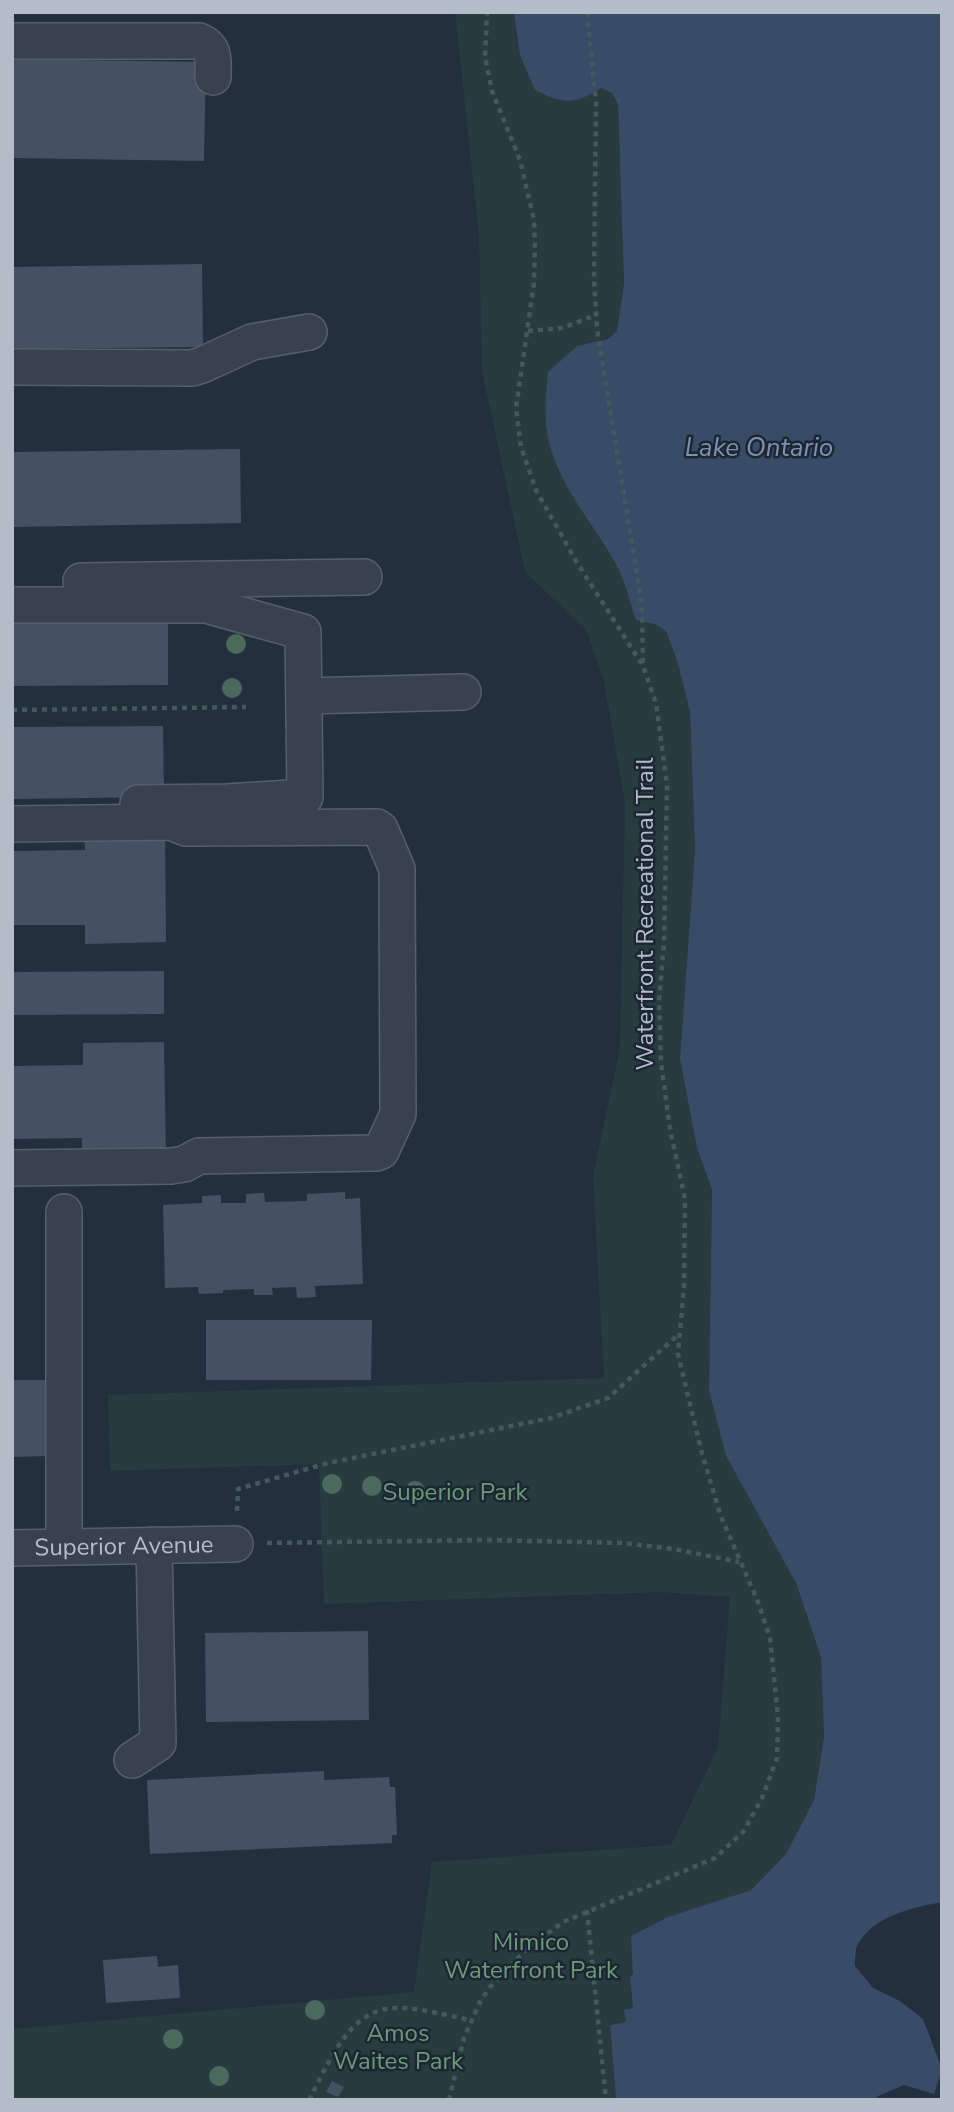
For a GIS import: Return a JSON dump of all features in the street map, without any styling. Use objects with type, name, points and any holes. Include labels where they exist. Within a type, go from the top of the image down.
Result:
[{"type":"street","points":[[12,41],[199,41],[208,45],[212,52],[213,77]]},
{"type":"street","points":[[12,367],[192,368],[252,342],[309,332]]},
{"type":"street","points":[[12,582],[364,577]]},
{"type":"street","points":[[12,605],[206,605],[303,632],[305,797],[227,802],[12,805]]},
{"type":"street","points":[[304,696],[463,692]]},
{"type":"street","points":[[12,824],[170,822],[186,828],[377,827],[397,869],[398,1114],[381,1151],[376,1153],[199,1156],[184,1164],[171,1166],[12,1168]]},
{"type":"street","points":[[64,1212],[64,1547]]},
{"type":"street","name":"Superior Avenue","points":[[12,1548],[235,1544]]},
{"type":"street","points":[[132,1760],[158,1742],[154,1545]]},
{"type":"path","name":"Waterfront Recreational Trail","points":[[449,2100],[461,2048],[471,2020],[490,1987],[525,1951],[562,1922],[715,1858],[744,1831],[762,1798],[777,1758],[778,1717],[770,1638],[758,1602],[720,1514],[701,1450],[678,1354],[685,1246],[685,1199],[670,1129],[659,1002],[664,943],[667,785],[656,703],[643,666],[576,561],[536,490],[521,447],[516,408],[534,283],[534,220],[520,160],[492,92],[485,57],[487,12]]},
{"type":"path","points":[[587,12],[596,102],[594,265],[597,330],[639,591],[643,666]]},
{"type":"path","points":[[528,331],[562,328],[596,316]]},
{"type":"path","points":[[12,710],[246,707]]},
{"type":"path","points":[[238,1489],[328,1463],[551,1418],[608,1398],[680,1332]]},
{"type":"path","points":[[235,1544],[486,1541],[624,1544],[674,1549],[740,1562]]},
{"type":"path","points":[[587,1910],[606,2100]]},
{"type":"path","points":[[309,2100],[348,2033],[364,2018],[379,2010],[396,2008],[471,2020]]},
{"type":"green space","name":"Mimico Waterfront Park","points":[[455,12],[587,12],[596,91],[601,88],[612,93],[618,104],[624,283],[617,332],[599,342],[655,623],[666,631],[678,664],[690,712],[695,849],[680,1059],[697,1148],[712,1190],[709,1391],[726,1456],[796,1583],[821,1657],[824,1737],[814,1800],[786,1854],[751,1890],[668,1917],[630,1977],[633,2009],[626,2022],[610,2025],[616,2100],[12,2100],[12,2029],[414,1992],[432,1862],[671,1845],[718,1748],[730,1597],[662,1592],[324,1604],[319,1464],[110,1471],[108,1395],[604,1378],[593,1176],[620,1048],[625,804],[604,681],[586,629],[525,572],[482,370],[479,235]]},
{"type":"water","name":"Lake Ontario","points":[[514,12],[942,12],[942,1902],[895,1914],[874,1926],[858,1944],[855,1963],[873,1988],[900,2001],[923,2019],[942,2069],[934,2094],[904,2085],[878,2096],[876,2100],[616,2100],[610,2025],[626,2022],[624,2010],[633,2008],[630,1977],[633,1974],[631,1936],[668,1917],[751,1890],[786,1854],[814,1800],[824,1737],[821,1657],[796,1583],[726,1456],[709,1391],[712,1190],[697,1148],[680,1059],[695,849],[690,712],[678,664],[666,631],[655,624],[636,620],[619,571],[561,475],[547,433],[548,372],[577,346],[608,339],[617,331],[624,283],[618,104],[612,93],[601,88],[569,101],[535,90],[520,55]]},
{"type":"building","points":[[12,59],[206,62],[204,161],[12,158]]},
{"type":"building","points":[[202,264],[203,347],[12,349],[12,267]]},
{"type":"building","points":[[240,449],[241,523],[12,527],[12,452]]},
{"type":"building","points":[[168,613],[168,685],[12,686],[12,614]]},
{"type":"building","points":[[163,726],[164,797],[12,799],[12,727]]},
{"type":"building","points":[[165,828],[166,942],[85,944],[85,925],[12,925],[12,851],[85,850],[84,830]]},
{"type":"building","points":[[164,971],[164,1014],[12,1015],[12,972]]},
{"type":"building","points":[[164,1042],[166,1157],[82,1158],[82,1138],[12,1139],[12,1066],[83,1065],[83,1043]]},
{"type":"building","points":[[345,1192],[345,1199],[360,1198],[363,1284],[315,1286],[316,1297],[297,1298],[296,1287],[272,1288],[273,1295],[254,1295],[254,1289],[199,1294],[198,1287],[165,1288],[163,1205],[202,1203],[202,1196],[221,1195],[221,1203],[246,1203],[246,1194],[264,1193],[265,1202],[307,1201],[307,1194]]},
{"type":"building","points":[[206,1320],[372,1320],[371,1380],[206,1380]]},
{"type":"building","points":[[12,1380],[50,1380],[50,1456],[12,1457]]},
{"type":"building","points":[[368,1631],[369,1720],[206,1722],[205,1633]]},
{"type":"building","points":[[324,1771],[324,1780],[389,1777],[390,1787],[395,1787],[397,1835],[392,1835],[392,1843],[150,1854],[147,1780]]},
{"type":"building","points":[[157,1956],[158,1967],[178,1965],[180,1998],[106,2003],[103,1960]]},
{"type":"building","points":[[332,2081],[344,2087],[338,2097],[326,2092]]},
{"type":"park label","name":"Superior Park","points":[[455,1492]]},
{"type":"park label","name":"Amos Waites Park","points":[[398,2047]]}]
